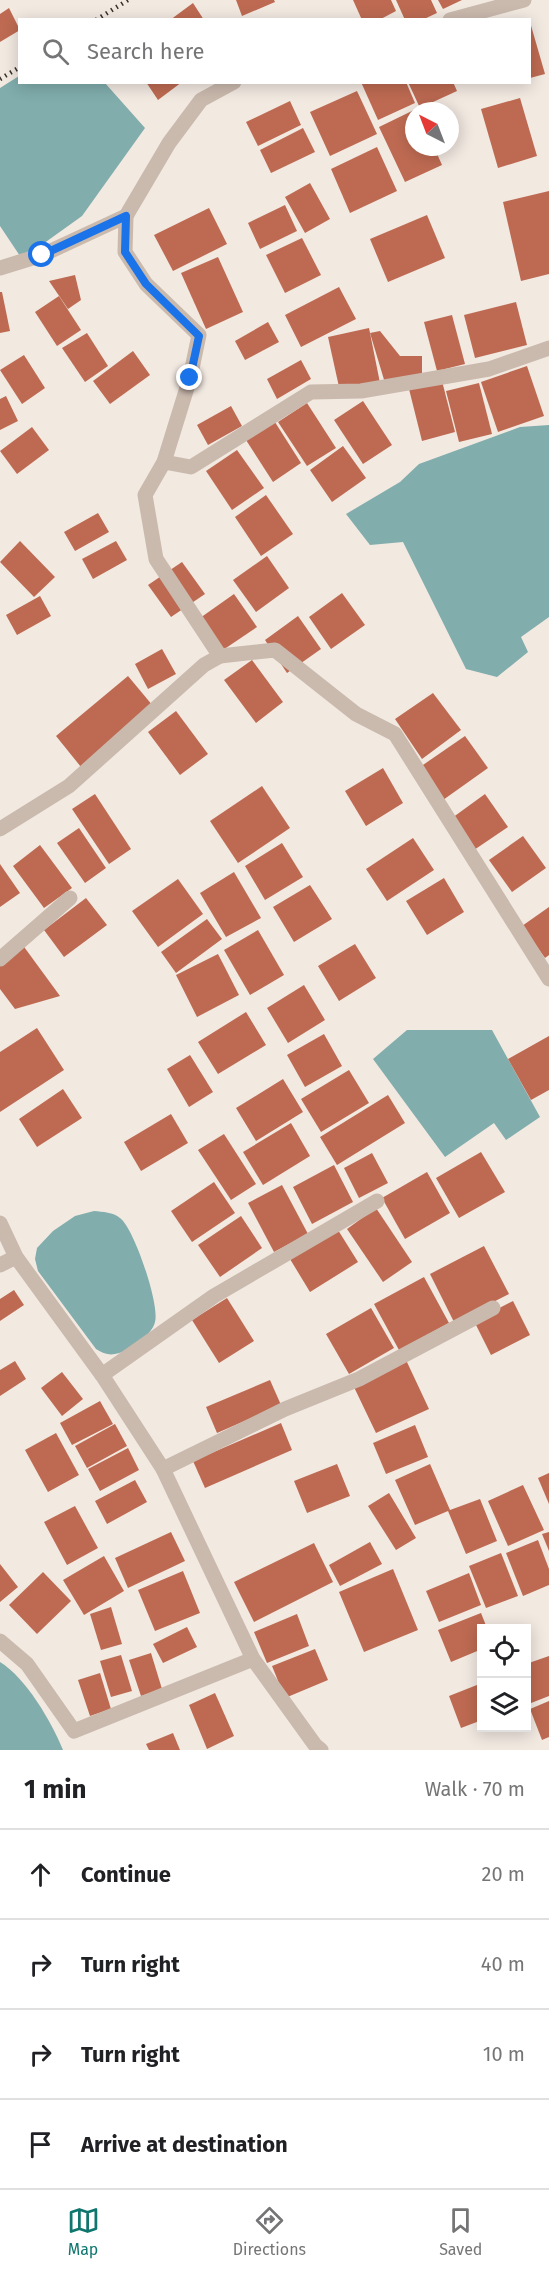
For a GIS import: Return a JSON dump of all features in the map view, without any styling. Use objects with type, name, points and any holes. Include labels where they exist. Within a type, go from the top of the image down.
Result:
[{"type":"street","points":[[457,18],[524,0]]},
{"type":"street","points":[[220,656],[156,560],[145,495],[164,462],[190,378],[199,336],[146,284],[125,252],[126,216],[169,143],[201,100],[230,84]]},
{"type":"street","points":[[0,268],[42,255],[126,216]]},
{"type":"street","points":[[164,462],[191,467],[311,392],[361,391],[489,369],[549,348]]},
{"type":"street","points":[[0,829],[69,786],[204,665],[220,656],[275,650],[356,714],[394,734],[549,979]]},
{"type":"street","points":[[0,959],[70,898]]},
{"type":"street","points":[[102,1375],[214,1296],[377,1201]]},
{"type":"street","points":[[0,1223],[16,1257],[102,1375],[163,1469],[253,1659],[315,1745],[321,1750]]},
{"type":"street","points":[[0,1266],[16,1257]]},
{"type":"street","points":[[163,1469],[285,1409],[359,1379],[493,1308]]},
{"type":"street","points":[[0,1641],[27,1664],[74,1731],[253,1659]]},
{"type":"water","points":[[18,77],[18,84],[106,84],[145,128],[82,216],[22,259],[0,226],[0,88]]},
{"type":"water","points":[[549,425],[549,617],[521,637],[528,652],[497,677],[466,669],[403,542],[370,545],[346,514],[400,482],[419,464],[520,427]]},
{"type":"water","points":[[407,1030],[492,1030],[540,1117],[506,1140],[494,1123],[445,1157],[373,1059]]},
{"type":"water","points":[[94,1211],[114,1215],[126,1225],[145,1267],[156,1313],[155,1322],[147,1335],[130,1348],[114,1354],[103,1353],[96,1349],[38,1271],[35,1259],[37,1248],[53,1231],[75,1216]]},
{"type":"water","points":[[0,1662],[19,1678],[37,1701],[63,1750],[0,1750]]},
{"type":"building","points":[[236,0],[274,0],[275,2],[242,16]]},
{"type":"building","points":[[353,0],[391,0],[396,11],[383,18],[361,18]]},
{"type":"building","points":[[396,0],[431,0],[437,13],[426,18],[404,18]]},
{"type":"building","points":[[438,0],[462,0],[443,9]]},
{"type":"building","points":[[193,3],[203,18],[173,18]]},
{"type":"building","points":[[9,8],[18,26],[18,31],[0,42],[0,14]]},
{"type":"building","points":[[531,25],[545,74],[531,78]]},
{"type":"building","points":[[147,84],[179,84],[158,100]]},
{"type":"building","points":[[362,84],[407,84],[415,102],[405,102],[405,108],[378,120]]},
{"type":"building","points":[[409,84],[454,84],[457,91],[433,102],[417,102]]},
{"type":"building","points":[[357,91],[377,134],[330,156],[310,112]]},
{"type":"building","points":[[520,98],[537,156],[498,168],[481,109]]},
{"type":"building","points":[[290,101],[301,125],[258,146],[246,122]]},
{"type":"building","points":[[405,114],[405,156],[438,156],[442,165],[405,182],[379,127]]},
{"type":"building","points":[[303,128],[315,152],[271,173],[260,150]]},
{"type":"building","points":[[377,147],[397,191],[350,213],[331,169]]},
{"type":"building","points":[[310,183],[330,219],[305,233],[285,197]]},
{"type":"building","points":[[549,191],[549,274],[521,281],[503,202]]},
{"type":"building","points":[[285,205],[297,231],[260,249],[248,223]]},
{"type":"building","points":[[209,208],[227,244],[173,271],[154,235]]},
{"type":"building","points":[[427,215],[445,258],[388,282],[370,239]]},
{"type":"building","points":[[302,238],[321,275],[285,293],[266,255]]},
{"type":"building","points":[[218,257],[243,312],[206,329],[181,273]]},
{"type":"building","points":[[75,275],[81,300],[68,309],[49,281]]},
{"type":"building","points":[[339,287],[356,319],[301,347],[285,315]]},
{"type":"building","points":[[0,292],[2,292],[10,331],[0,333]]},
{"type":"building","points":[[59,296],[81,330],[57,346],[35,312]]},
{"type":"building","points":[[516,302],[527,345],[475,358],[464,315]]},
{"type":"building","points":[[452,315],[465,364],[437,371],[424,322]]},
{"type":"building","points":[[268,322],[279,342],[245,360],[235,341]]},
{"type":"building","points":[[369,328],[381,388],[341,396],[328,337]]},
{"type":"building","points":[[380,331],[400,356],[422,356],[422,383],[388,393],[370,333]]},
{"type":"building","points":[[87,333],[108,366],[85,382],[62,348]]},
{"type":"building","points":[[133,351],[150,375],[110,404],[93,381]]},
{"type":"building","points":[[24,355],[45,388],[22,404],[0,370]]},
{"type":"building","points":[[301,360],[311,379],[277,399],[267,379]]},
{"type":"building","points":[[527,366],[544,416],[498,432],[481,382]]},
{"type":"building","points":[[442,381],[455,432],[422,441],[409,389]]},
{"type":"building","points":[[479,383],[492,434],[459,442],[446,391]]},
{"type":"building","points":[[6,396],[18,421],[0,430],[0,399]]},
{"type":"building","points":[[363,401],[392,445],[363,464],[334,420]]},
{"type":"building","points":[[307,403],[336,448],[307,466],[278,422]]},
{"type":"building","points":[[231,406],[242,426],[208,445],[197,425]]},
{"type":"building","points":[[273,419],[301,463],[273,482],[244,437]]},
{"type":"building","points":[[32,427],[49,450],[17,474],[0,451]]},
{"type":"building","points":[[343,446],[366,478],[332,502],[310,470]]},
{"type":"building","points":[[237,450],[264,488],[232,510],[206,471]]},
{"type":"building","points":[[266,495],[293,534],[261,556],[235,517]]},
{"type":"building","points":[[98,513],[109,532],[75,551],[64,532]]},
{"type":"building","points":[[20,541],[55,577],[34,597],[0,562]]},
{"type":"building","points":[[116,541],[127,560],[93,579],[82,559]]},
{"type":"building","points":[[267,556],[289,588],[256,612],[233,580]]},
{"type":"building","points":[[182,562],[205,594],[171,617],[148,585]]},
{"type":"building","points":[[342,593],[365,625],[331,649],[309,617]]},
{"type":"building","points":[[234,594],[257,627],[223,650],[200,618]]},
{"type":"building","points":[[40,596],[51,616],[17,635],[6,615]]},
{"type":"building","points":[[298,616],[321,649],[287,673],[265,640]]},
{"type":"building","points":[[162,649],[176,674],[148,689],[135,664]]},
{"type":"building","points":[[252,660],[283,702],[256,723],[224,680]]},
{"type":"building","points":[[128,676],[153,706],[81,767],[56,736]]},
{"type":"building","points":[[433,693],[461,730],[422,759],[395,719]]},
{"type":"building","points":[[176,711],[208,754],[180,775],[148,732]]},
{"type":"building","points":[[465,736],[488,768],[443,800],[420,767]]},
{"type":"building","points":[[383,768],[403,803],[366,826],[345,791]]},
{"type":"building","points":[[262,786],[290,828],[238,863],[210,821]]},
{"type":"building","points":[[95,794],[131,849],[109,864],[72,809]]},
{"type":"building","points":[[485,794],[508,827],[474,850],[452,818]]},
{"type":"building","points":[[79,828],[106,868],[85,883],[57,843]]},
{"type":"building","points":[[523,836],[546,868],[512,892],[489,860]]},
{"type":"building","points":[[413,838],[434,870],[387,901],[366,869]]},
{"type":"building","points":[[282,843],[303,877],[265,900],[245,866]]},
{"type":"building","points":[[40,845],[72,888],[44,908],[13,866]]},
{"type":"building","points":[[0,864],[20,893],[0,907]]},
{"type":"building","points":[[234,872],[261,918],[226,937],[200,893]]},
{"type":"building","points":[[444,878],[464,912],[427,935],[406,901]]},
{"type":"building","points":[[178,879],[203,914],[158,947],[132,911]]},
{"type":"building","points":[[310,885],[332,919],[294,942],[273,907]]},
{"type":"building","points":[[86,898],[107,925],[64,957],[44,930]]},
{"type":"building","points":[[549,907],[549,955],[545,958],[522,926]]},
{"type":"building","points":[[207,919],[222,939],[176,973],[161,952]]},
{"type":"building","points":[[258,930],[284,975],[250,995],[224,950]]},
{"type":"building","points":[[19,940],[60,996],[15,1009],[0,989],[0,954]]},
{"type":"building","points":[[355,944],[376,978],[339,1001],[318,966]]},
{"type":"building","points":[[218,954],[239,995],[197,1017],[176,975]]},
{"type":"building","points":[[304,985],[325,1020],[288,1043],[267,1008]]},
{"type":"building","points":[[246,1012],[266,1045],[218,1074],[198,1042]]},
{"type":"building","points":[[37,1028],[64,1070],[0,1112],[0,1052]]},
{"type":"building","points":[[324,1034],[342,1066],[305,1087],[287,1055]]},
{"type":"building","points":[[549,1036],[549,1090],[531,1100],[508,1059]]},
{"type":"building","points":[[190,1055],[213,1092],[189,1107],[167,1069]]},
{"type":"building","points":[[349,1070],[369,1103],[321,1132],[301,1099]]},
{"type":"building","points":[[283,1079],[303,1112],[256,1141],[236,1108]]},
{"type":"building","points":[[63,1089],[82,1118],[37,1147],[19,1119]]},
{"type":"building","points":[[388,1095],[405,1123],[337,1165],[320,1137]]},
{"type":"building","points":[[171,1114],[188,1143],[141,1171],[124,1142]]},
{"type":"building","points":[[291,1123],[310,1156],[263,1185],[243,1152]]},
{"type":"building","points":[[224,1134],[256,1184],[231,1200],[198,1150]]},
{"type":"building","points":[[481,1152],[505,1192],[459,1218],[436,1178]]},
{"type":"building","points":[[372,1153],[388,1183],[359,1198],[344,1168]]},
{"type":"building","points":[[334,1165],[353,1202],[312,1224],[293,1187]]},
{"type":"building","points":[[427,1172],[450,1213],[405,1239],[382,1198]]},
{"type":"building","points":[[214,1182],[235,1213],[192,1242],[171,1211]]},
{"type":"building","points":[[282,1185],[308,1234],[274,1252],[248,1203]]},
{"type":"building","points":[[376,1208],[412,1262],[383,1282],[347,1229]]},
{"type":"building","points":[[241,1216],[262,1248],[220,1277],[198,1245]]},
{"type":"building","points":[[338,1230],[358,1262],[310,1292],[290,1259]]},
{"type":"building","points":[[484,1246],[509,1294],[454,1322],[430,1274]]},
{"type":"building","points":[[424,1277],[449,1323],[399,1350],[374,1304]]},
{"type":"building","points":[[14,1290],[24,1305],[0,1321],[0,1299]]},
{"type":"building","points":[[227,1298],[254,1341],[219,1363],[192,1320]]},
{"type":"building","points":[[513,1301],[530,1335],[491,1355],[474,1321]]},
{"type":"building","points":[[371,1308],[394,1348],[349,1374],[326,1334]]},
{"type":"building","points":[[406,1360],[429,1409],[376,1433],[353,1385]]},
{"type":"building","points":[[15,1361],[26,1379],[0,1396],[0,1370]]},
{"type":"building","points":[[62,1372],[83,1399],[62,1416],[41,1388]]},
{"type":"building","points":[[270,1380],[281,1405],[217,1433],[206,1407]]},
{"type":"building","points":[[100,1401],[113,1424],[72,1445],[60,1423]]},
{"type":"building","points":[[281,1423],[292,1450],[205,1488],[193,1461]]},
{"type":"building","points":[[115,1424],[127,1446],[87,1468],[75,1446]]},
{"type":"building","points":[[415,1425],[428,1457],[386,1474],[373,1443]]},
{"type":"building","points":[[56,1433],[79,1475],[48,1492],[25,1450]]},
{"type":"building","points":[[128,1448],[139,1470],[100,1491],[88,1469]]},
{"type":"building","points":[[337,1464],[350,1496],[307,1513],[294,1481]]},
{"type":"building","points":[[430,1464],[450,1510],[480,1499],[497,1541],[466,1554],[448,1511],[415,1525],[395,1480]]},
{"type":"building","points":[[549,1473],[549,1504],[538,1478]]},
{"type":"building","points":[[135,1480],[147,1502],[107,1524],[95,1501]]},
{"type":"building","points":[[523,1485],[544,1530],[508,1546],[488,1501]]},
{"type":"building","points":[[389,1493],[416,1538],[396,1550],[368,1506]]},
{"type":"building","points":[[75,1506],[98,1548],[67,1565],[44,1522]]},
{"type":"building","points":[[171,1532],[185,1561],[128,1588],[115,1558]]},
{"type":"building","points":[[549,1532],[549,1551],[542,1534]]},
{"type":"building","points":[[538,1540],[549,1569],[549,1585],[523,1596],[506,1553]]},
{"type":"building","points":[[370,1542],[382,1564],[340,1586],[329,1565]]},
{"type":"building","points":[[314,1543],[333,1582],[254,1622],[234,1582]]},
{"type":"building","points":[[501,1553],[518,1596],[486,1608],[469,1566]]},
{"type":"building","points":[[104,1556],[124,1591],[84,1615],[63,1580]]},
{"type":"building","points":[[0,1564],[18,1587],[0,1602]]},
{"type":"building","points":[[393,1569],[418,1630],[364,1652],[339,1592]]},
{"type":"building","points":[[183,1571],[200,1613],[155,1631],[138,1590]]},
{"type":"building","points":[[43,1572],[71,1601],[37,1634],[9,1605]]},
{"type":"building","points":[[469,1573],[481,1605],[439,1622],[426,1591]]},
{"type":"building","points":[[111,1607],[122,1644],[101,1650],[90,1614]]},
{"type":"building","points":[[481,1613],[485,1624],[477,1624],[477,1651],[451,1662],[438,1630]]},
{"type":"building","points":[[297,1614],[309,1646],[267,1663],[254,1632]]},
{"type":"building","points":[[187,1627],[197,1647],[163,1663],[153,1644]]},
{"type":"building","points":[[315,1649],[328,1680],[285,1698],[272,1666]]},
{"type":"building","points":[[151,1653],[162,1689],[141,1696],[129,1660]]},
{"type":"building","points":[[121,1655],[132,1691],[111,1697],[100,1661]]},
{"type":"building","points":[[549,1656],[549,1696],[531,1703],[531,1678],[531,1662]]},
{"type":"building","points":[[100,1673],[111,1709],[90,1716],[78,1680]]},
{"type":"building","points":[[477,1685],[477,1722],[461,1728],[449,1696]]},
{"type":"building","points":[[215,1693],[234,1736],[207,1749],[189,1705]]},
{"type":"building","points":[[549,1701],[549,1737],[542,1740],[531,1709]]},
{"type":"building","points":[[173,1733],[180,1750],[149,1750],[146,1744]]},
{"type":"railway","points":[[99,18],[128,0]]},
{"type":"railway","points":[[0,79],[18,68]]},
{"type":"route","points":[[42,255],[126,216],[125,252],[146,284],[199,336],[190,378]]}]
